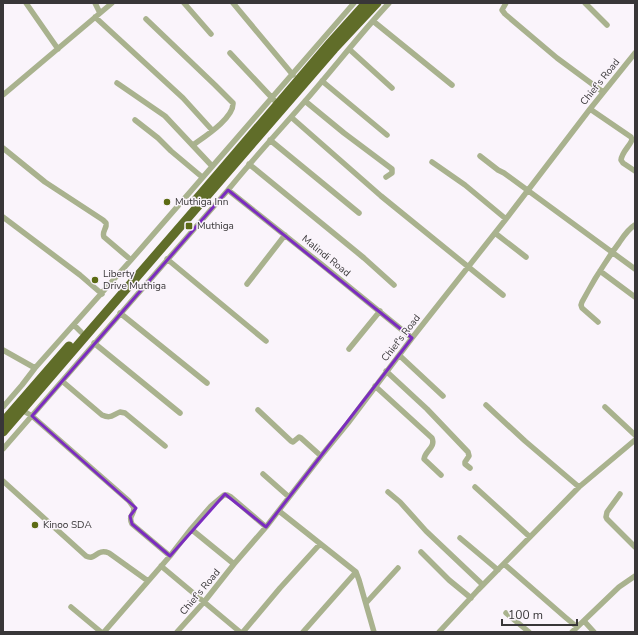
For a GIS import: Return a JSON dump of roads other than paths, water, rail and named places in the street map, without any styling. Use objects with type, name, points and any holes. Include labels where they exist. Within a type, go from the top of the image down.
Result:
[{"type":"highway","points":[[3,422],[197,196],[275,101],[333,34],[366,3]]},
{"type":"highway","points":[[3,432],[152,259],[197,196],[377,3]]},
{"type":"street","points":[[26,3],[58,49]]},
{"type":"street","points":[[95,3],[98,15],[183,98],[212,130]]},
{"type":"street","points":[[3,95],[112,3]]},
{"type":"street","points":[[184,3],[211,34]]},
{"type":"street","points":[[233,3],[293,75]]},
{"type":"street","points":[[11,413],[3,407],[35,368],[132,260],[197,196],[202,177],[275,101],[293,75],[333,34],[354,3]]},
{"type":"street","points":[[3,449],[389,3]]},
{"type":"street","points":[[506,3],[502,10],[504,14],[557,58],[603,92]]},
{"type":"street","points":[[585,3],[607,25]]},
{"type":"street","points":[[146,19],[233,103],[232,110],[228,116],[194,146]]},
{"type":"street","points":[[372,21],[452,85]]},
{"type":"street","points":[[348,49],[392,88]]},
{"type":"street","points":[[230,52],[275,101]]},
{"type":"street","name":"Chief's Road","points":[[177,632],[204,602],[279,511],[386,371],[635,53]]},
{"type":"street","points":[[322,81],[387,135]]},
{"type":"street","points":[[117,83],[165,116],[212,166]]},
{"type":"street","points":[[305,101],[392,170],[392,173],[386,178]]},
{"type":"street","points":[[590,109],[631,137],[631,143],[623,153],[621,160],[635,171]]},
{"type":"street","points":[[291,117],[381,196],[502,294]]},
{"type":"street","points":[[135,120],[202,177]]},
{"type":"street","points":[[270,140],[359,213]]},
{"type":"street","points":[[3,148],[45,182],[103,220],[106,223],[103,232],[104,237],[132,260]]},
{"type":"street","points":[[480,156],[635,269]]},
{"type":"street","points":[[432,162],[506,219]]},
{"type":"street","points":[[250,164],[364,258],[394,285]]},
{"type":"street","name":"Malindi Road","points":[[228,190],[412,338]]},
{"type":"street","points":[[197,196],[212,208]]},
{"type":"street","points":[[3,217],[80,275],[102,294]]},
{"type":"street","points":[[598,322],[584,311],[581,305],[582,302],[612,253],[626,233],[635,225]]},
{"type":"street","points":[[495,233],[526,257]]},
{"type":"street","points":[[247,284],[285,235]]},
{"type":"street","points":[[152,259],[160,267]]},
{"type":"street","points":[[167,259],[266,341]]},
{"type":"street","points":[[600,271],[635,297]]},
{"type":"street","points":[[349,349],[380,311]]},
{"type":"street","points":[[120,314],[207,384]]},
{"type":"street","points":[[74,325],[81,332]]},
{"type":"street","points":[[94,343],[180,413]]},
{"type":"street","points":[[3,350],[35,368]]},
{"type":"street","points":[[399,355],[443,396]]},
{"type":"street","points":[[386,371],[427,409],[468,452],[469,456],[465,462],[470,468]]},
{"type":"street","points":[[62,381],[102,415],[109,417],[120,412],[125,413],[165,446]]},
{"type":"street","points":[[22,385],[30,391]]},
{"type":"street","points":[[375,386],[432,438],[434,442],[425,453],[424,459],[441,475]]},
{"type":"street","points":[[486,405],[524,441],[579,487]]},
{"type":"street","points":[[605,407],[635,435]]},
{"type":"street","points":[[22,410],[32,416],[129,501],[134,508],[134,511],[130,516],[132,524],[170,556]]},
{"type":"street","points":[[258,410],[291,441],[293,442],[301,438],[321,456]]},
{"type":"street","points":[[439,632],[579,487],[635,440]]},
{"type":"street","points":[[263,474],[289,498]]},
{"type":"street","points":[[3,481],[86,556],[89,558],[93,557],[99,552],[104,551],[109,553],[148,581]]},
{"type":"street","points":[[475,487],[529,538]]},
{"type":"street","points":[[388,492],[400,502],[426,531],[483,585]]},
{"type":"street","points":[[620,494],[607,512],[606,517],[635,547]]},
{"type":"street","points":[[71,607],[103,632],[170,556],[211,506],[226,495],[231,497],[266,527]]},
{"type":"street","points":[[486,501],[529,538]]},
{"type":"street","points":[[279,511],[356,572],[374,632]]},
{"type":"street","points":[[191,529],[234,564]]},
{"type":"street","points":[[460,538],[498,570]]},
{"type":"street","points":[[161,566],[241,632],[320,544]]},
{"type":"street","points":[[421,552],[449,580],[471,598]]},
{"type":"street","points":[[504,564],[577,627]]},
{"type":"street","points":[[366,603],[398,568]]},
{"type":"street","points":[[303,632],[356,572]]},
{"type":"street","points":[[572,632],[619,587],[634,577]]},
{"type":"street","points":[[506,613],[529,632]]},
{"type":"street","points":[[584,621],[594,632]]},
{"type":"place","name":"Muthiga Inn","points":[[167,202]]},
{"type":"place","name":"Muthiga","points":[[189,226]]},
{"type":"place","name":"Liberty Drive Muthiga","points":[[95,280]]},
{"type":"place","name":"Kinoo SDA","points":[[35,525]]}]
